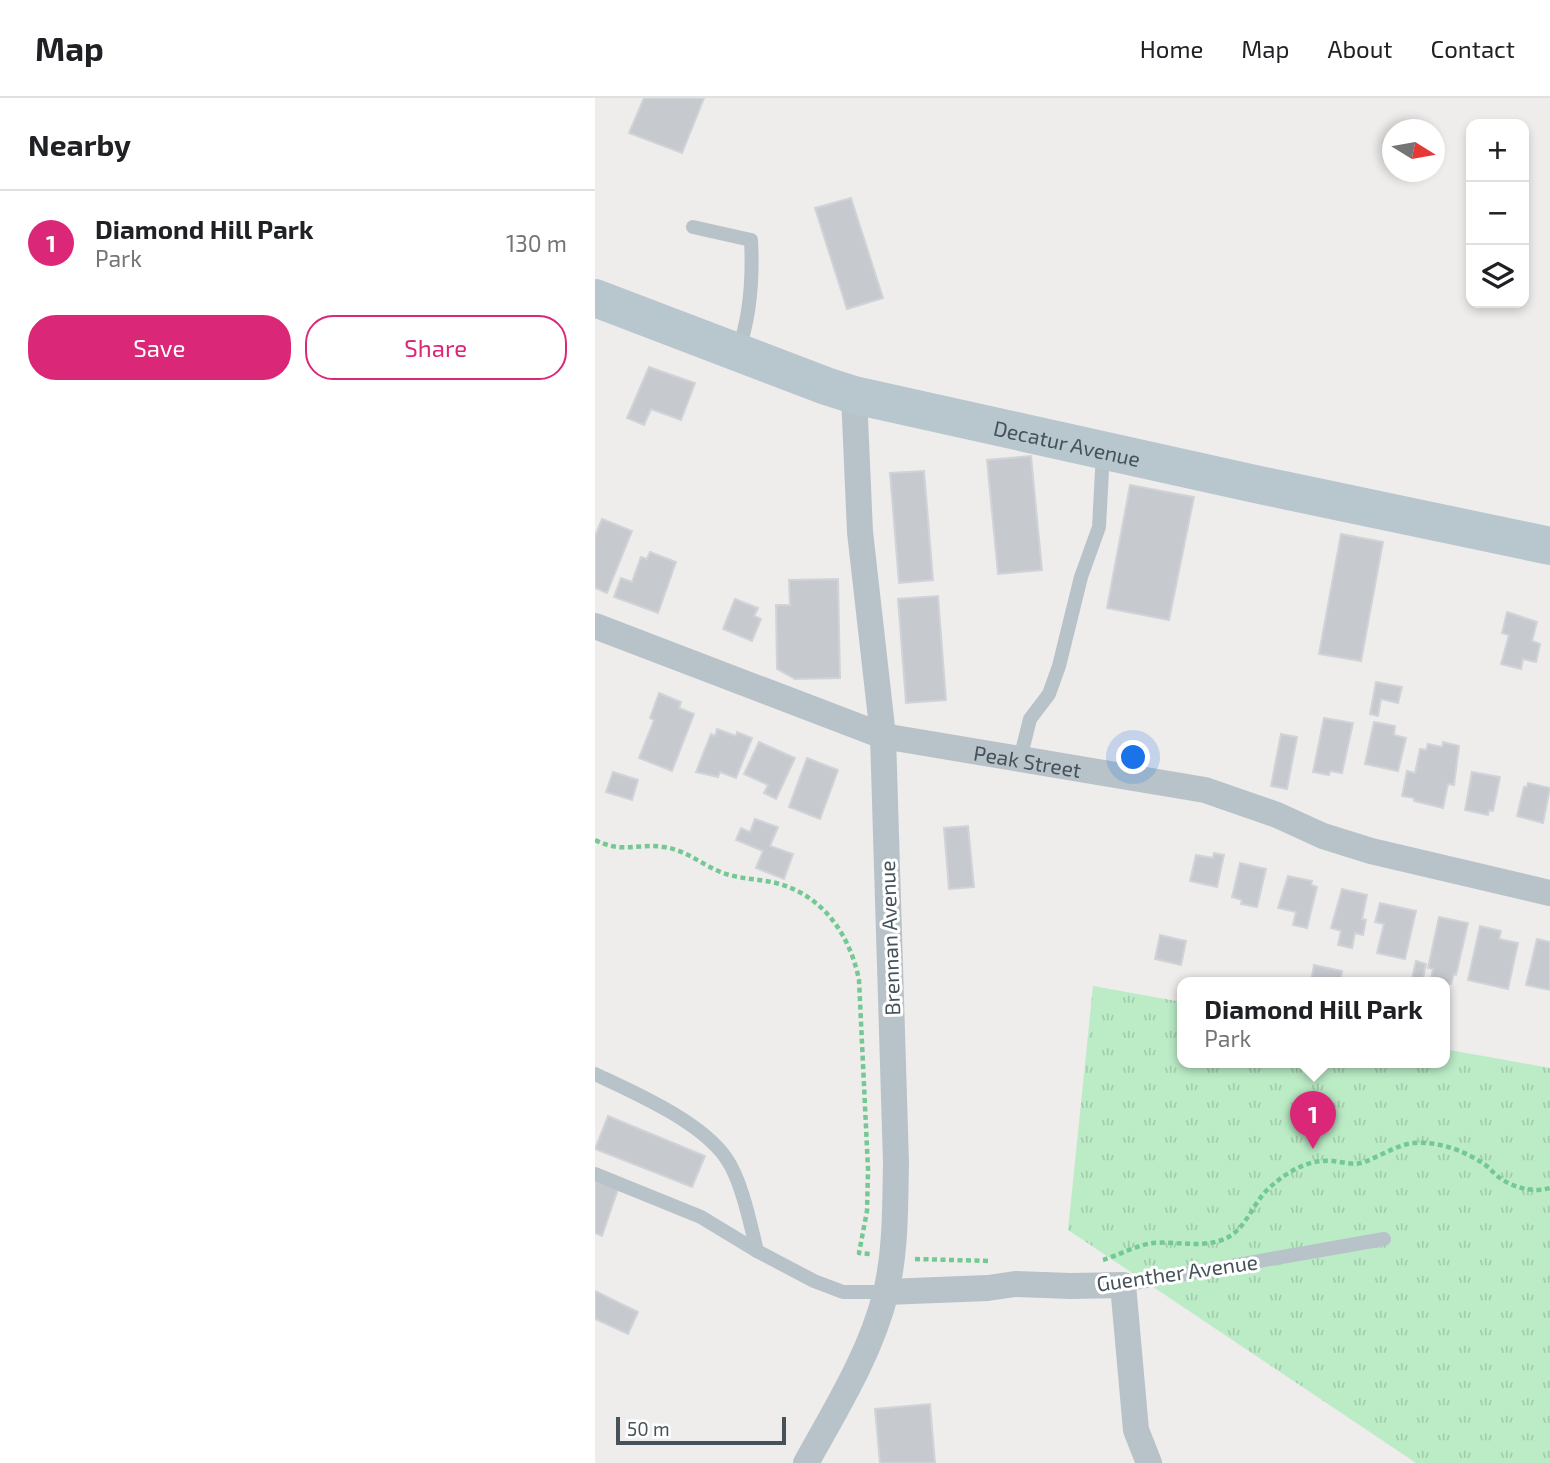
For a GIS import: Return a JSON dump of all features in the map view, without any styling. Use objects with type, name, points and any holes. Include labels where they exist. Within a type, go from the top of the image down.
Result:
[{"type":"main road","name":"Decatur Avenue","points":[[595,298],[854,395],[1550,546]]},
{"type":"street","name":"Brennan Avenue","points":[[806,1463],[867,1348],[886,1292],[895,1232],[896,1163],[883,736],[860,533],[854,395]]},
{"type":"street","name":"Peak Street","points":[[595,626],[883,736],[1205,790],[1324,836],[1371,851],[1550,893]]},
{"type":"street","name":"Guenther Avenue","points":[[886,1292],[1042,1283],[1071,1286],[1123,1284]]},
{"type":"street","points":[[1123,1284],[1136,1430],[1149,1463]]},
{"type":"lane","points":[[694,227],[751,240],[751,285],[746,330],[737,353]]},
{"type":"lane","points":[[1020,759],[1030,719],[1049,694],[1056,675],[1081,576],[1099,527],[1103,451]]},
{"type":"lane","points":[[595,1073],[659,1106],[703,1134],[726,1159],[744,1200],[757,1251]]},
{"type":"lane","points":[[595,1174],[701,1217],[814,1281],[843,1292],[886,1292]]},
{"type":"lane","name":"Guenther Avenue","points":[[1123,1284],[1384,1239]]},
{"type":"path","points":[[595,840],[609,847],[662,846],[685,853],[723,873],[779,884],[799,892],[820,906],[842,932],[854,956],[859,980],[868,1169],[867,1211],[859,1253],[919,1260],[1000,1262]]},
{"type":"path","points":[[1092,1262],[1103,1261],[1150,1243],[1202,1245],[1225,1240],[1241,1227],[1266,1192],[1306,1163],[1362,1163],[1392,1149],[1414,1143],[1446,1146],[1485,1165],[1500,1179],[1519,1188],[1550,1188]]},
{"type":"green space","points":[[1093,986],[1177,1001],[1177,1068],[1450,1068],[1450,1050],[1550,1068],[1550,1463],[1416,1463],[1068,1230]]},
{"type":"building","points":[[644,98],[704,98],[682,153],[629,133]]},
{"type":"building","points":[[851,198],[883,298],[847,309],[815,208]]},
{"type":"building","points":[[649,367],[695,383],[681,420],[651,409],[644,425],[627,418]]},
{"type":"building","points":[[1031,456],[1042,570],[998,574],[987,460]]},
{"type":"building","points":[[924,471],[933,580],[899,583],[890,473]]},
{"type":"building","points":[[1130,485],[1194,497],[1169,620],[1107,608]]},
{"type":"building","points":[[602,519],[632,531],[607,593],[595,588],[595,536]]},
{"type":"building","points":[[1341,534],[1383,542],[1361,661],[1319,654]]},
{"type":"building","points":[[650,552],[676,562],[658,613],[614,597],[621,578],[632,582],[641,557],[647,559]]},
{"type":"building","points":[[838,579],[840,678],[795,679],[777,669],[776,605],[790,605],[789,580]]},
{"type":"building","points":[[938,596],[946,700],[906,703],[898,599]]},
{"type":"building","points":[[735,599],[758,608],[754,616],[761,619],[752,641],[723,629]]},
{"type":"building","points":[[1507,612],[1537,622],[1532,641],[1540,644],[1536,662],[1523,659],[1521,669],[1501,664],[1509,635],[1502,633]]},
{"type":"building","points":[[1376,682],[1402,687],[1398,703],[1381,699],[1378,716],[1370,714]]},
{"type":"building","points":[[659,693],[681,702],[679,708],[694,714],[672,771],[639,758],[654,720],[650,718]]},
{"type":"building","points":[[1324,718],[1353,723],[1342,773],[1330,771],[1329,775],[1313,772]]},
{"type":"building","points":[[1374,722],[1395,726],[1394,735],[1406,738],[1398,771],[1365,764]]},
{"type":"building","points":[[717,729],[752,738],[736,778],[720,772],[718,777],[696,772],[711,734],[715,736]]},
{"type":"building","points":[[1281,734],[1297,737],[1287,789],[1271,786]]},
{"type":"building","points":[[759,742],[795,758],[776,799],[764,793],[768,785],[744,774]]},
{"type":"building","points":[[1443,742],[1459,746],[1454,785],[1448,784],[1443,808],[1402,796],[1407,771],[1415,773],[1420,749],[1426,750],[1428,744],[1442,747]]},
{"type":"building","points":[[807,758],[838,770],[820,819],[789,807]]},
{"type":"building","points":[[613,772],[638,780],[632,800],[606,792]]},
{"type":"building","points":[[1472,772],[1500,777],[1493,811],[1489,810],[1488,815],[1465,810]]},
{"type":"building","points":[[1528,783],[1550,788],[1543,823],[1517,816],[1524,787],[1527,787]]},
{"type":"building","points":[[755,819],[778,827],[770,846],[793,854],[784,879],[756,868],[763,851],[736,840],[741,828],[750,832]]},
{"type":"building","points":[[968,826],[974,887],[949,889],[944,828]]},
{"type":"building","points":[[1214,853],[1224,855],[1217,887],[1190,881],[1196,855],[1213,858]]},
{"type":"building","points":[[1240,863],[1266,869],[1257,907],[1241,904],[1242,900],[1232,897]]},
{"type":"building","points":[[1288,876],[1312,881],[1311,885],[1317,887],[1307,928],[1293,925],[1296,912],[1278,908]]},
{"type":"building","points":[[1342,889],[1367,895],[1362,919],[1366,920],[1363,935],[1355,933],[1352,948],[1338,945],[1341,931],[1331,928]]},
{"type":"building","points":[[1380,903],[1416,911],[1405,959],[1377,953],[1384,924],[1375,922]]},
{"type":"building","points":[[1439,917],[1468,923],[1456,975],[1454,974],[1451,984],[1450,977],[1431,977],[1433,969],[1428,968]]},
{"type":"building","points":[[1480,926],[1501,931],[1499,939],[1518,943],[1508,989],[1468,980]]},
{"type":"building","points":[[1160,935],[1186,941],[1181,965],[1155,959]]},
{"type":"building","points":[[1537,939],[1550,942],[1550,990],[1526,985]]},
{"type":"building","points":[[1416,961],[1426,964],[1423,977],[1412,977]]},
{"type":"building","points":[[1314,965],[1342,971],[1341,977],[1312,977]]},
{"type":"building","points":[[608,1116],[705,1156],[692,1187],[595,1149]]},
{"type":"building","points":[[595,1181],[618,1189],[602,1236],[595,1233]]},
{"type":"building","points":[[595,1291],[638,1312],[628,1334],[595,1319]]},
{"type":"building","points":[[930,1404],[935,1463],[880,1463],[875,1409]]},
{"type":"place","name":"Diamond Hill Park","points":[[1313,1149]]}]
